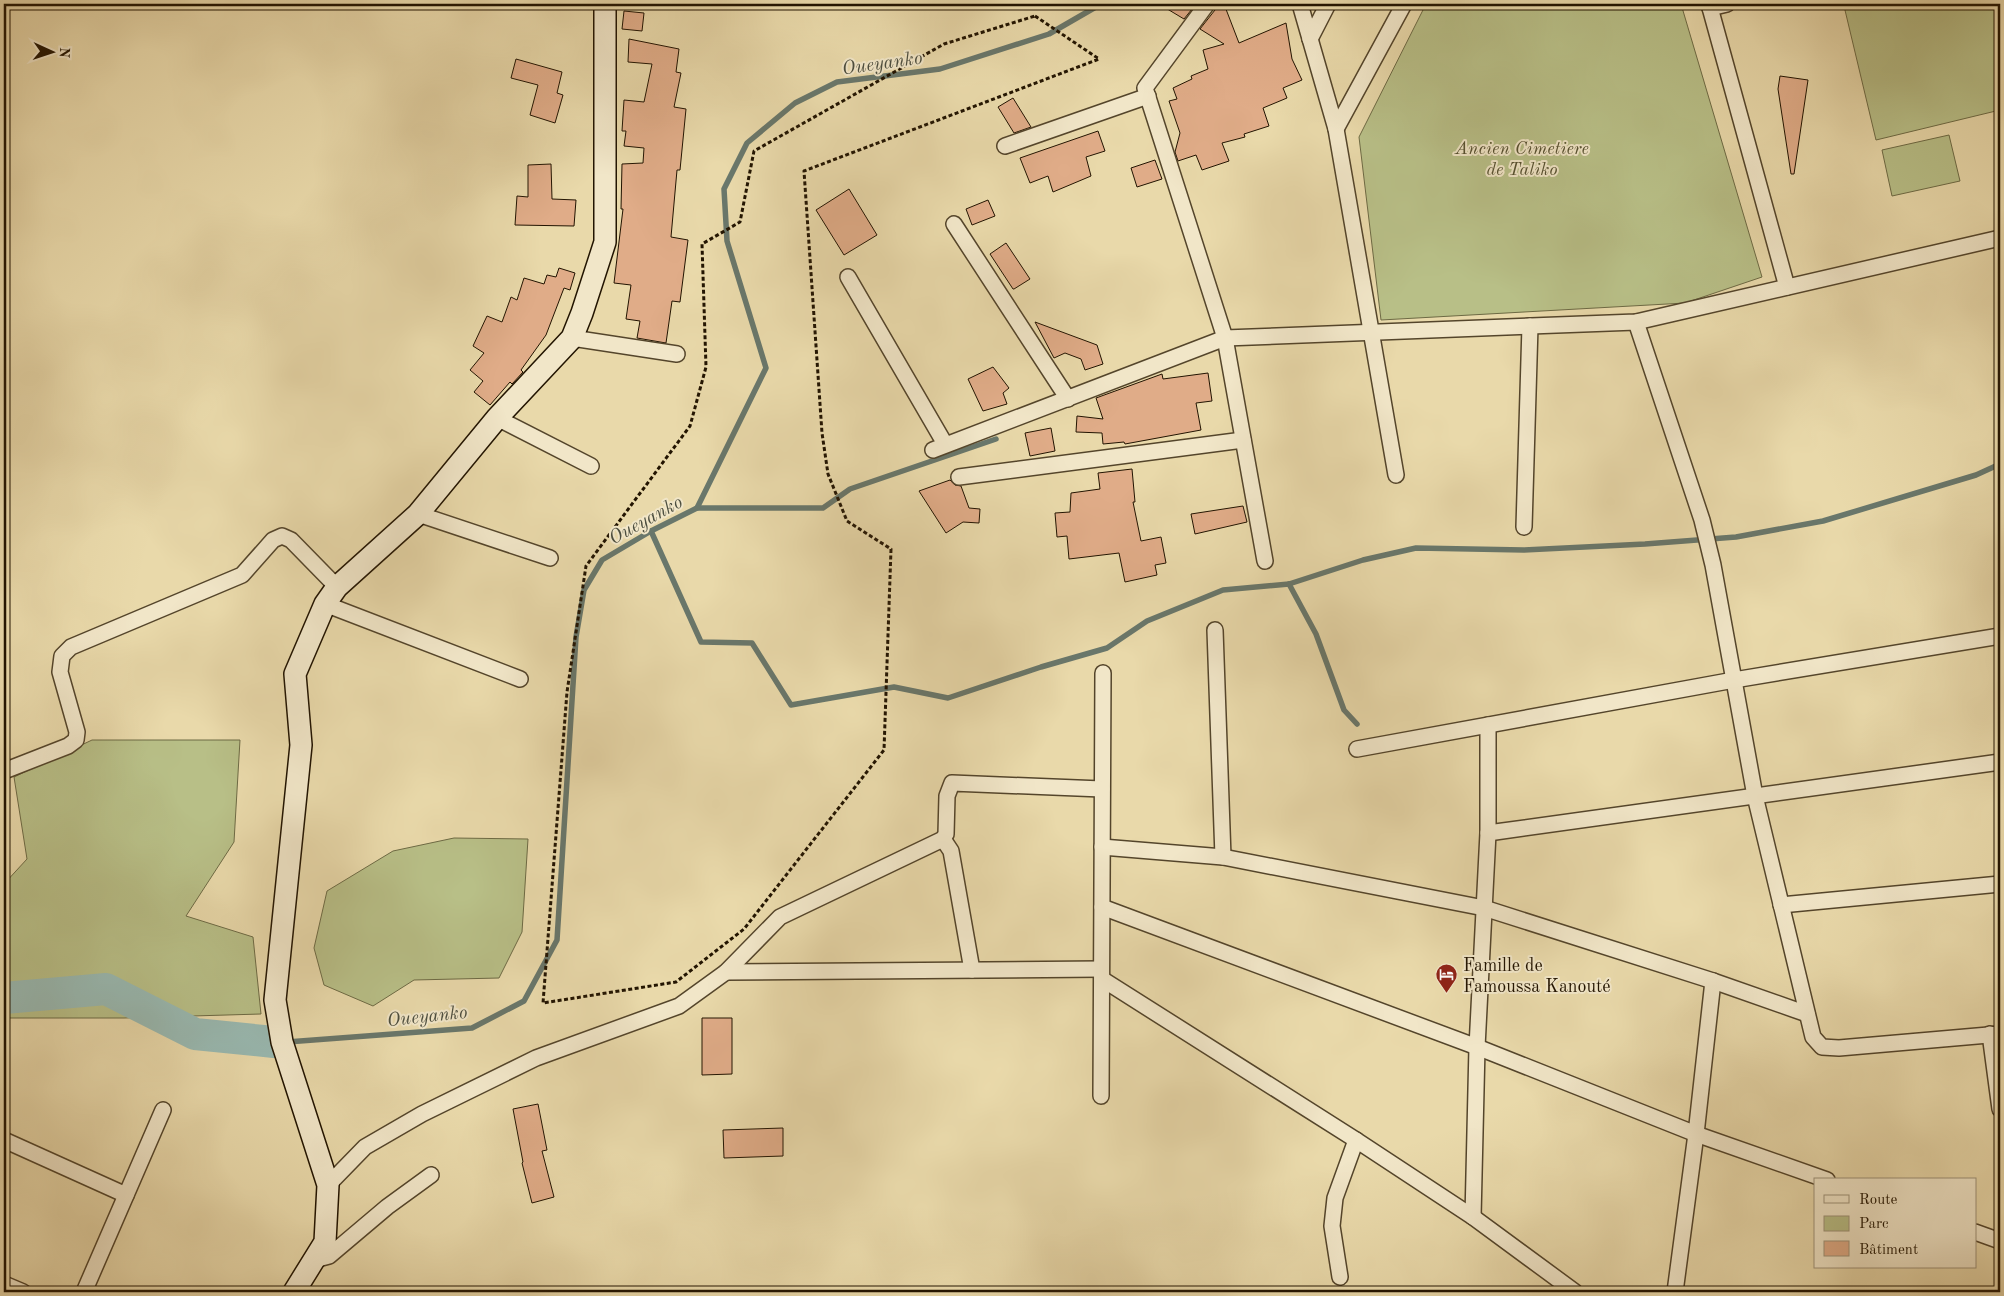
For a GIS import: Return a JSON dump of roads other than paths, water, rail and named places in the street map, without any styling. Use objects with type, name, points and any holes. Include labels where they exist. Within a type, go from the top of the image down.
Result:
[{"type":"street","points":[[294,1292],[325,1242],[328,1185],[282,1042],[276,1000],[301,745],[295,674],[331,595],[418,514],[497,418],[572,338],[582,313],[604,242],[605,4]]},
{"type":"street","points":[[1207,4],[1146,88],[1225,338],[1265,561]]},
{"type":"street","points":[[1300,4],[1336,129],[1396,475]]},
{"type":"street","points":[[1310,39],[1328,4]]},
{"type":"street","points":[[1336,129],[1404,4]]},
{"type":"street","points":[[1727,4],[1709,6],[1787,287]]},
{"type":"street","points":[[1004,146],[1148,96]]},
{"type":"street","points":[[954,224],[1068,400]]},
{"type":"street","points":[[848,277],[939,447],[1068,400],[1225,338],[1636,322],[2000,238]]},
{"type":"street","points":[[1636,322],[1702,520],[1713,565],[1755,796],[1813,1037],[1822,1047],[1838,1048],[1995,1034],[2000,1109]]},
{"type":"street","points":[[1524,527],[1530,326]]},
{"type":"street","points":[[572,338],[677,354]]},
{"type":"street","points":[[497,418],[591,466]]},
{"type":"street","points":[[959,477],[1243,440]]},
{"type":"street","points":[[418,514],[550,558]]},
{"type":"street","points":[[4,771],[68,746],[76,740],[77,732],[60,672],[62,656],[71,647],[242,575],[273,540],[282,536],[291,540],[331,595],[520,679]]},
{"type":"street","points":[[1215,630],[1223,857]]},
{"type":"street","points":[[1358,749],[1734,680],[2000,636]]},
{"type":"street","points":[[1101,1096],[1103,673]]},
{"type":"street","points":[[1473,1217],[1477,1047],[1488,833],[1488,725]]},
{"type":"street","points":[[1488,833],[2000,762]]},
{"type":"street","points":[[328,1185],[365,1147],[422,1114],[536,1058],[679,1006],[726,972],[780,917],[943,839],[946,834],[947,796],[952,782],[1102,790]]},
{"type":"street","points":[[943,839],[951,851],[972,970]]},
{"type":"street","points":[[1102,846],[1223,857],[1484,908],[1713,981],[1807,1014]]},
{"type":"street","points":[[1781,905],[2000,884]]},
{"type":"street","points":[[1102,907],[1477,1047],[1696,1134],[1821,1178]]},
{"type":"street","points":[[726,972],[972,970],[1101,974],[1473,1217],[1575,1292]]},
{"type":"street","points":[[1675,1292],[1696,1134],[1713,981]]},
{"type":"street","points":[[84,1292],[163,1110]]},
{"type":"street","points":[[4,1140],[126,1195]]},
{"type":"street","points":[[1340,1277],[1332,1226],[1335,1198],[1356,1140]]},
{"type":"street","points":[[314,1260],[329,1256],[386,1207],[431,1175]]},
{"type":"street","points":[[1976,1232],[2000,1241]]},
{"type":"street","points":[[4,1284],[23,1292]]},
{"type":"waterway","name":"Oueyanko","points":[[287,1042],[472,1028],[524,1001],[557,940],[576,637],[584,590],[602,560],[651,531],[697,508],[766,368],[727,241],[724,189],[747,143],[795,103],[837,82],[940,69],[1049,34],[1101,4]]},
{"type":"waterway","points":[[697,508],[823,508],[850,489],[996,439]]},
{"type":"waterway","points":[[651,531],[701,642],[752,643],[791,705],[894,687],[948,698],[1041,667],[1107,648],[1147,621],[1223,590],[1289,584],[1363,560],[1416,548],[1524,550],[1736,537],[1823,521],[1976,475],[2000,464]]},
{"type":"waterway","points":[[1289,584],[1316,634],[1344,710],[1357,724]]},
{"type":"waterway","points":[[4,998],[106,989],[195,1034],[274,1042]]},
{"type":"place","name":"Famille de Famoussa Kanouté","points":[[1447,994]]},
{"type":"park label","name":"Ancien Cimetiere de Taliko","points":[[1522,158]]}]
